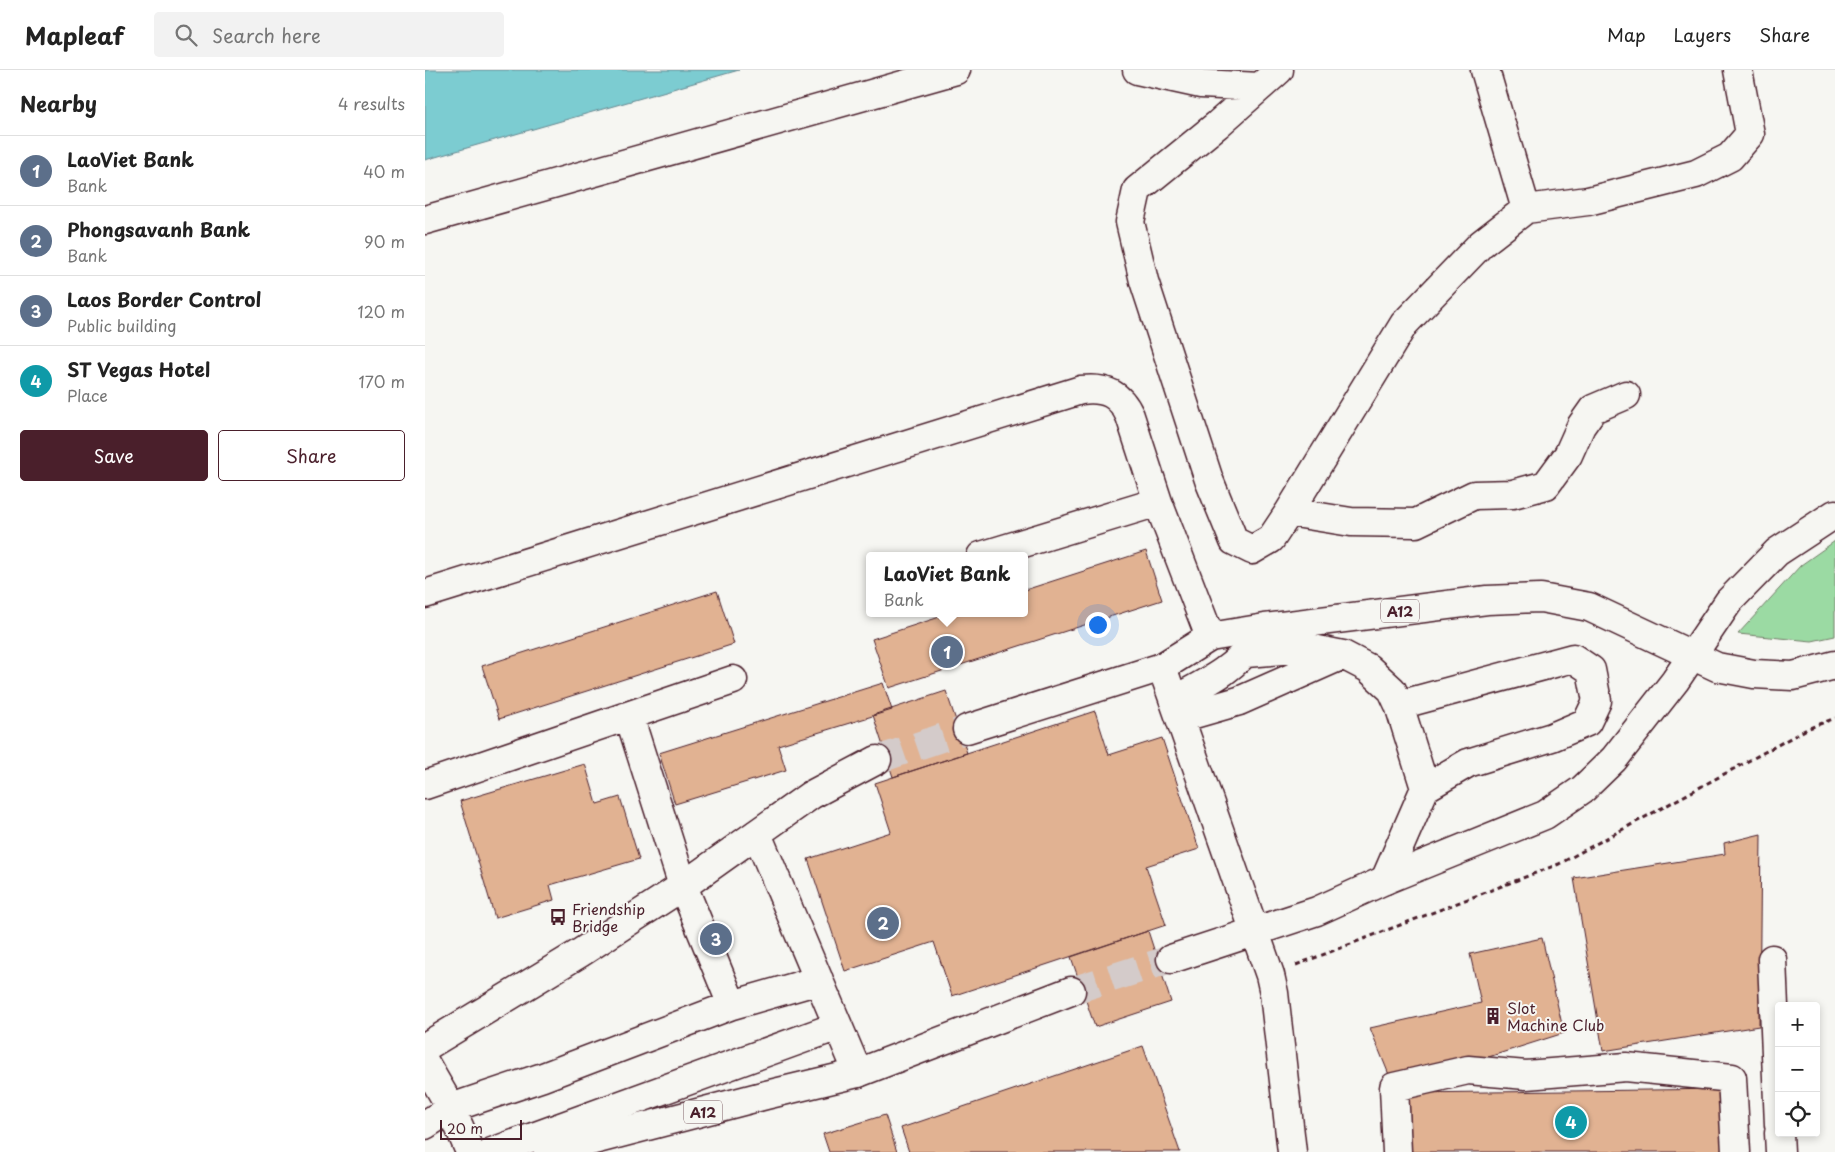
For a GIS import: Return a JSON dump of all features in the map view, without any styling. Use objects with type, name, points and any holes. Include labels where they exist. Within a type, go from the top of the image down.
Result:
[{"type":"main road","points":[[425,220],[956,70]]},
{"type":"main road","points":[[1137,70],[1201,84],[1269,78]]},
{"type":"main road","points":[[1485,70],[1526,209]]},
{"type":"main road","points":[[1269,78],[1217,125],[1137,190],[1130,222],[1144,281],[1209,480],[1234,541],[1252,550],[1271,539],[1404,324],[1481,244],[1526,209],[1588,201],[1696,174],[1730,157],[1750,134],[1738,70]]},
{"type":"main road","points":[[425,594],[1081,390],[1093,388],[1116,396],[1125,405],[1158,502],[1210,637]]},
{"type":"main road","points":[[1289,512],[1351,522],[1416,523],[1474,495],[1513,494],[1546,485],[1568,455],[1581,426],[1593,410],[1626,395]]},
{"type":"main road","points":[[994,552],[1158,502]]},
{"type":"main road","points":[[1171,959],[1317,911],[1385,880],[1545,815],[1583,789],[1614,759],[1692,656],[1729,601],[1777,552],[1835,514]]},
{"type":"main road","name":"A12","points":[[967,729],[1162,667],[1210,637],[1265,628],[1487,600],[1541,598],[1589,607],[1717,667],[1754,674],[1793,676],[1835,665]]},
{"type":"main road","points":[[1177,709],[1226,672],[1246,653],[1265,628]]},
{"type":"main road","points":[[1246,653],[1308,648],[1343,655],[1368,668],[1391,690],[1399,706],[1425,788]]},
{"type":"main road","points":[[1177,709],[1239,701],[1343,655]]},
{"type":"main road","points":[[1385,880],[1425,788],[1468,763],[1553,736],[1587,722],[1597,701],[1591,670],[1573,658],[1399,706]]},
{"type":"main road","points":[[1162,667],[1270,975],[1274,993],[1292,1152]]},
{"type":"main road","points":[[425,785],[733,680]]},
{"type":"main road","points":[[629,716],[683,886],[732,1005]]},
{"type":"main road","points":[[425,1047],[580,953],[683,886],[811,795],[877,760]]},
{"type":"main road","points":[[757,834],[857,1073]]},
{"type":"main road","points":[[1772,958],[1778,1092]]},
{"type":"main road","points":[[425,1125],[451,1108],[543,1077],[732,1005],[819,980]]},
{"type":"main road","name":"A12","points":[[548,1152],[857,1073],[1071,991]]},
{"type":"main road","points":[[492,1152],[838,1026]]},
{"type":"main road","points":[[425,1063],[451,1108],[470,1152]]},
{"type":"main road","points":[[1397,1152],[1394,1087],[1468,1070],[1526,1075],[1625,1067],[1732,1078],[1736,1152]]},
{"type":"main road","points":[[1779,1137],[1780,1152]]},
{"type":"path","points":[[1270,975],[1559,864],[1807,729],[1835,718]]},
{"type":"green space","points":[[1835,541],[1835,636],[1812,641],[1738,634],[1801,565]]},
{"type":"water","points":[[425,70],[739,70],[425,160]]},
{"type":"building","points":[[1146,551],[1162,600],[889,688],[872,639],[940,617],[1028,617],[1028,589]]},
{"type":"building","points":[[717,591],[734,644],[499,719],[482,666]]},
{"type":"building","points":[[883,683],[892,710],[778,745],[786,770],[675,804],[659,753]]},
{"type":"building","points":[[946,691],[967,753],[893,777],[873,715]]},
{"type":"building","points":[[1095,711],[1109,755],[1162,738],[1199,849],[1146,866],[1166,925],[952,996],[934,942],[845,971],[808,859],[891,832],[875,783]]},
{"type":"building","points":[[585,764],[597,804],[620,797],[639,859],[550,885],[554,900],[495,918],[460,801]]},
{"type":"building","points":[[1761,834],[1759,1026],[1603,1051],[1574,878],[1725,854],[1724,843]]},
{"type":"building","points":[[1148,931],[1171,1002],[1095,1027],[1071,957]]},
{"type":"building","name":"Slot Machine Club","points":[[1542,938],[1564,1033],[1394,1087],[1370,1028],[1481,1003],[1470,954]]},
{"type":"building","points":[[1143,1046],[1180,1152],[909,1152],[901,1128]]},
{"type":"building","points":[[1730,1089],[1735,1152],[1411,1152],[1409,1093]]},
{"type":"building","points":[[885,1115],[897,1152],[829,1152],[823,1134]]},
{"type":"tunnel","points":[[877,760],[967,729]]},
{"type":"tunnel","points":[[1071,991],[1171,959]]},
{"type":"place","name":"LaoViet Bank","points":[[947,652]]},
{"type":"place","name":"Friendship Bridge","points":[[558,917]]},
{"type":"place","name":"Phongsavanh Bank","points":[[883,923]]},
{"type":"place","name":"Laos Border Control","points":[[716,939]]},
{"type":"place","name":"Slot Machine Club","points":[[1493,1016]]},
{"type":"place","name":"ST Vegas Hotel","points":[[1571,1122]]}]
